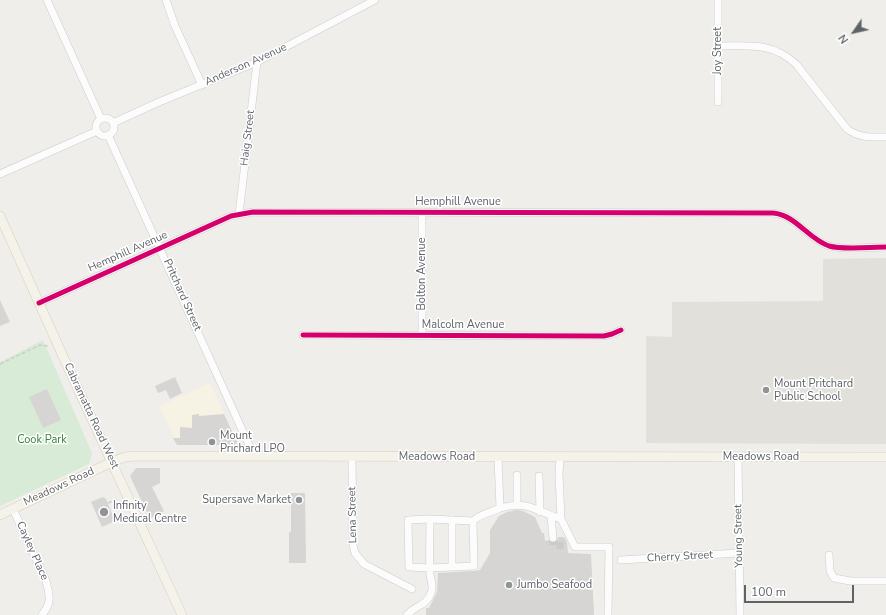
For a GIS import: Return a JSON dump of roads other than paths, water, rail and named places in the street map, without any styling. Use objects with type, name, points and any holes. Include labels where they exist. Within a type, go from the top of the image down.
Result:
[{"type":"main road","name":"Cabramatta Road West","points":[[0,216],[182,615]]},
{"type":"main road","name":"Meadows Road","points":[[0,515],[112,462],[125,457],[133,456],[886,457]]},
{"type":"street","points":[[47,0],[101,119]]},
{"type":"street","points":[[166,0],[175,26],[202,85]]},
{"type":"street","name":"Anderson Avenue","points":[[113,124],[257,62],[375,0]]},
{"type":"street","name":"Joy Street","points":[[718,0],[718,102]]},
{"type":"street","points":[[719,46],[759,46],[779,51],[788,56],[796,64],[847,129],[852,133],[865,137],[886,137]]},
{"type":"street","name":"Haig Street","points":[[239,214],[257,62]]},
{"type":"street","points":[[107,118],[113,124],[113,130],[108,135],[103,135],[97,131],[97,124],[101,119],[107,118]]},
{"type":"street","points":[[0,174],[97,131]]},
{"type":"street","name":"Pritchard Street","points":[[108,135],[254,456]]},
{"type":"street","name":"Hemphill Avenue","points":[[39,302],[231,216],[253,212],[773,213],[789,217],[815,238],[830,246],[886,247]]},
{"type":"street","name":"Bolton Avenue","points":[[422,212],[422,335]]},
{"type":"street","name":"Malcolm Avenue","points":[[303,335],[604,336],[621,330]]},
{"type":"street","name":"Lena Street","points":[[352,457],[352,545],[355,553],[364,564],[412,589]]},
{"type":"street","points":[[498,457],[500,508]]},
{"type":"street","points":[[560,457],[559,474],[561,519],[571,546],[609,547],[608,615]]},
{"type":"street","name":"Young Street","points":[[738,457],[740,615]]},
{"type":"street","points":[[517,475],[517,504]]},
{"type":"street","points":[[539,476],[540,512]]},
{"type":"street","points":[[474,522],[430,519],[408,520],[410,567],[430,568],[474,566],[474,522],[476,518],[482,514],[489,513],[500,508],[517,504],[527,506],[561,519]]},
{"type":"street","name":"Cayley Place","points":[[13,509],[46,581],[49,594],[49,606],[42,615]]},
{"type":"street","points":[[551,516],[553,538]]},
{"type":"street","points":[[407,615],[410,611],[423,605],[432,592],[430,568],[430,519]]},
{"type":"street","points":[[452,520],[452,567]]},
{"type":"street","name":"Cherry Street","points":[[621,560],[739,553]]},
{"type":"street","points":[[829,555],[830,571],[834,578],[850,581],[886,581]]},
{"type":"tunnel","points":[[553,538],[553,545],[567,546]]},
{"type":"place","name":"Mount Pritchard Public School","points":[[766,390]]},
{"type":"place","name":"Mount Prichard LPO","points":[[212,442]]},
{"type":"place","name":"Supersave Market","points":[[299,500]]},
{"type":"place","name":"Infinity Medical Centre","points":[[104,512]]},
{"type":"place","name":"Jumbo Seafood","points":[[509,585]]},
{"type":"park label","name":"Cook Park","points":[[42,440]]}]
